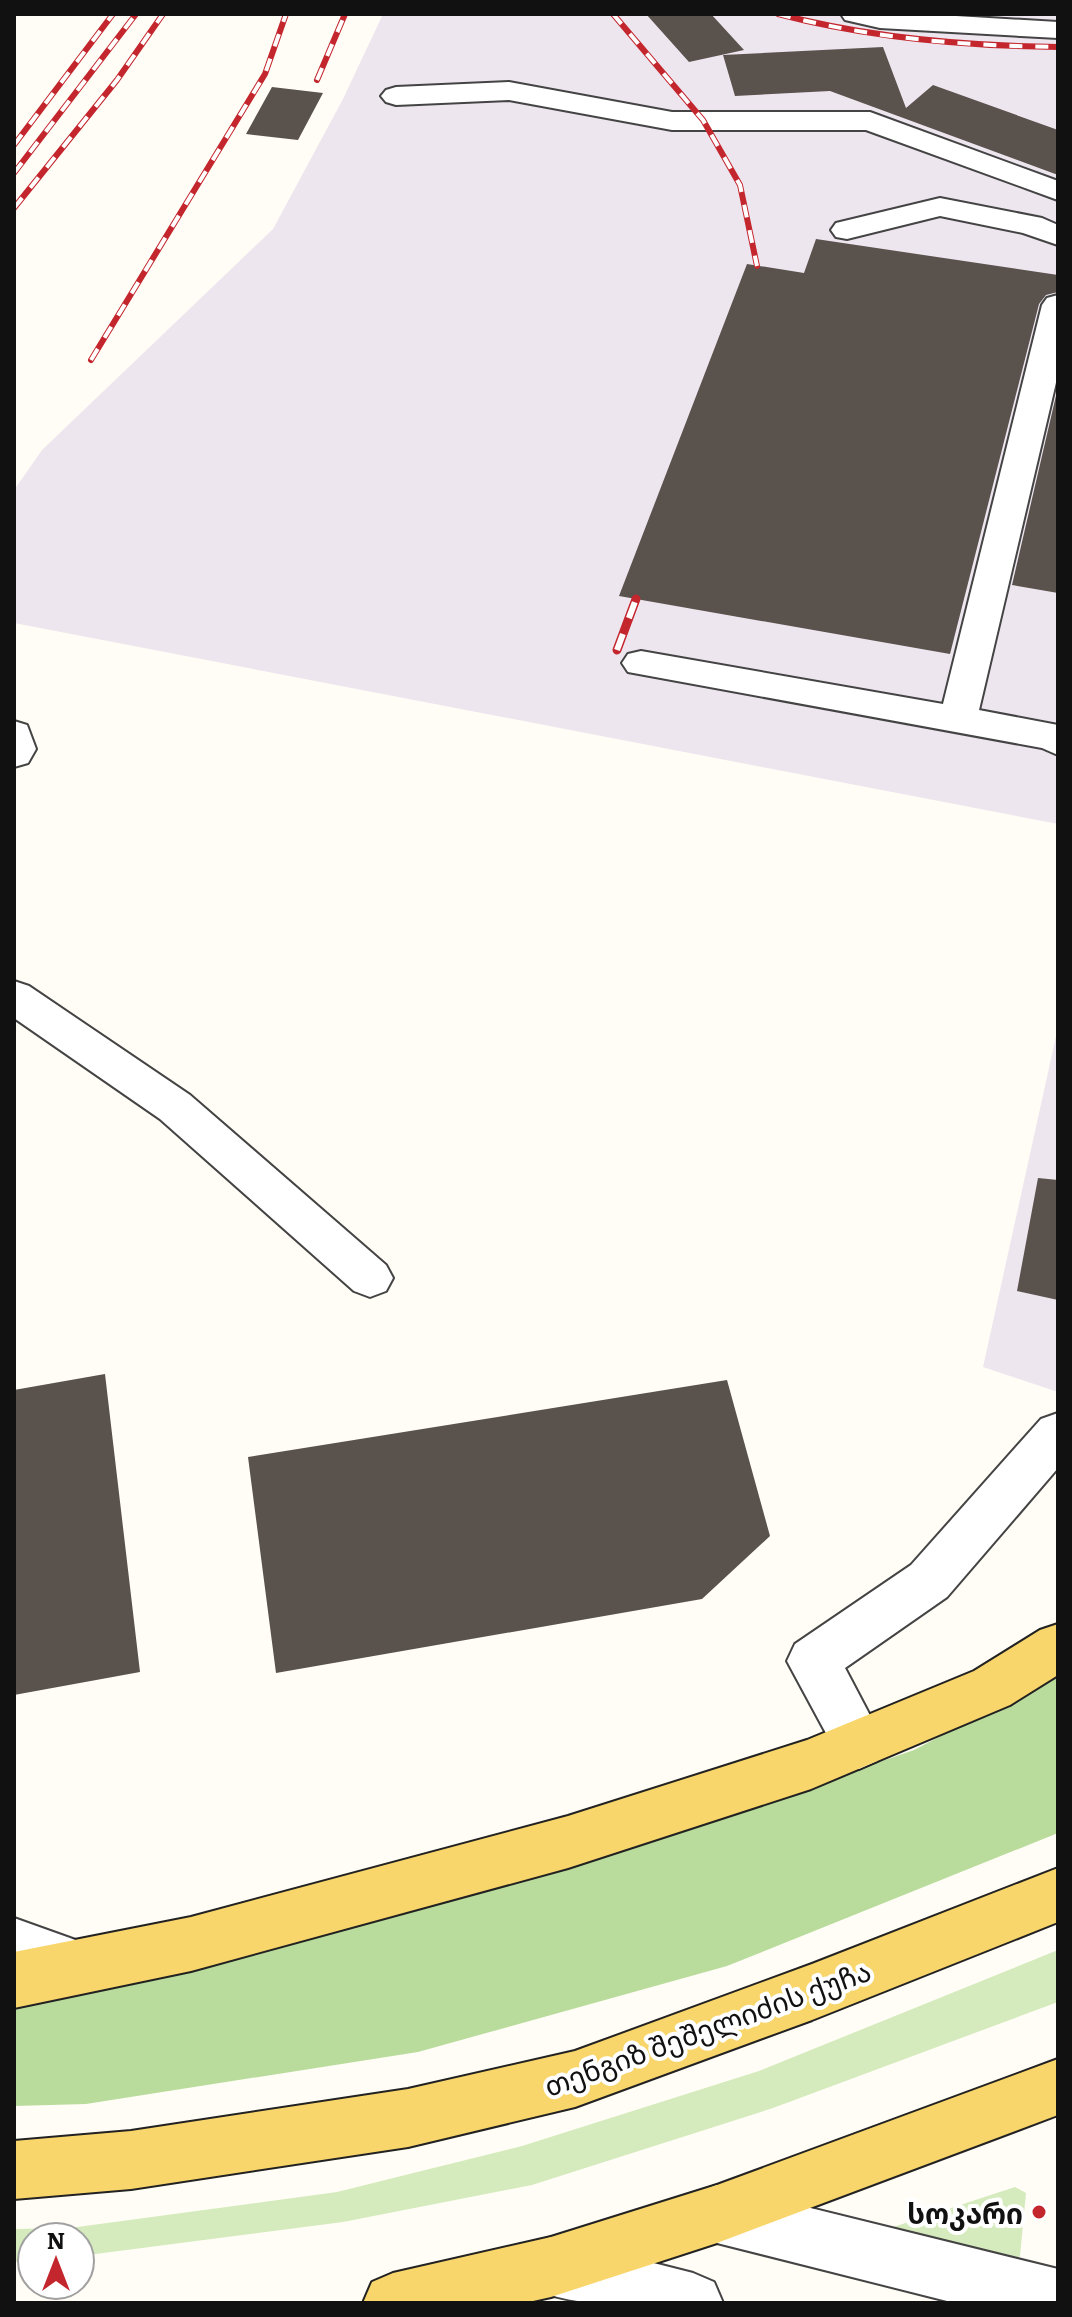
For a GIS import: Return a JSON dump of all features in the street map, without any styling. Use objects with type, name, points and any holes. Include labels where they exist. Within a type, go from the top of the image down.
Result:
[{"type":"main road","points":[[14,1980],[191,1944],[568,1842],[811,1764],[992,1688],[1058,1647]]},
{"type":"main road","name":"თენგიზ შეშელიძის ქუჩა","points":[[14,2170],[131,2160],[408,2118],[575,2079],[812,1992],[1058,1895]]},
{"type":"main road","points":[[393,2303],[551,2267],[717,2214],[1058,2087]]},
{"type":"lane","points":[[855,14],[880,20],[1058,30]]},
{"type":"lane","points":[[396,96],[509,91],[672,121],[870,121],[1058,191]]},
{"type":"lane","points":[[847,230],[940,207],[1031,225],[1058,236]]},
{"type":"lane","points":[[958,720],[1058,305]]},
{"type":"lane","points":[[641,663],[1055,737],[1058,742]]},
{"type":"lane","points":[[14,734],[17,749],[14,754]]},
{"type":"lane","points":[[14,997],[175,1107],[370,1278]]},
{"type":"lane","points":[[859,1744],[813,1661],[929,1581],[1058,1434]]},
{"type":"lane","points":[[14,1945],[75,1967]]},
{"type":"lane","points":[[717,2214],[1058,2299]]},
{"type":"lane","points":[[551,2267],[693,2303]]},
{"type":"shaded area","points":[[383,14],[1058,14],[1058,824],[14,623],[14,490],[42,450],[273,229],[343,99]]},
{"type":"shaded area","points":[[1058,1027],[1058,1392],[983,1367]]},
{"type":"green space","points":[[1058,1675],[1058,1833],[727,1966],[418,2052],[86,2104],[14,2106],[14,1997],[683,1830],[914,1750]]},
{"type":"green space","points":[[1058,1950],[1058,2002],[773,2108],[532,2185],[343,2222],[96,2254],[96,2224],[337,2192],[522,2146],[759,2071]]},
{"type":"green space","points":[[1015,2187],[1026,2193],[1020,2256],[1016,2262],[869,2235]]},
{"type":"green space","points":[[14,2229],[16,2229],[14,2262]]},
{"type":"building","points":[[646,14],[711,14],[744,50],[689,62]]},
{"type":"building","points":[[883,47],[906,108],[933,85],[1058,130],[1058,175],[830,91],[735,96],[723,55]]},
{"type":"building","points":[[272,87],[323,93],[298,140],[246,134]]},
{"type":"building","points":[[816,239],[1058,275],[1058,292],[1046,295],[1039,304],[950,654],[619,596],[747,264],[804,273]]},
{"type":"building","points":[[1058,387],[1058,593],[1012,585]]},
{"type":"building","points":[[1038,1178],[1058,1180],[1058,1300],[1017,1291]]},
{"type":"building","points":[[105,1374],[140,1672],[14,1695],[14,1390]]},
{"type":"building","points":[[727,1380],[770,1536],[702,1599],[276,1673],[248,1457]]},
{"type":"railway","points":[[14,145],[113,14]]},
{"type":"railway","points":[[14,173],[136,14]]},
{"type":"railway","points":[[14,208],[117,80],[163,14]]},
{"type":"railway","points":[[91,360],[265,74],[286,14]]},
{"type":"railway","points":[[317,80],[345,14]]},
{"type":"railway","points":[[613,14],[703,120],[740,185],[757,266]]},
{"type":"railway","points":[[778,14],[847,29],[917,39],[1058,47]]},
{"type":"railway","points":[[617,650],[636,599]]},
{"type":"place","name":"სოკარი","points":[[1039,2212]]}]
